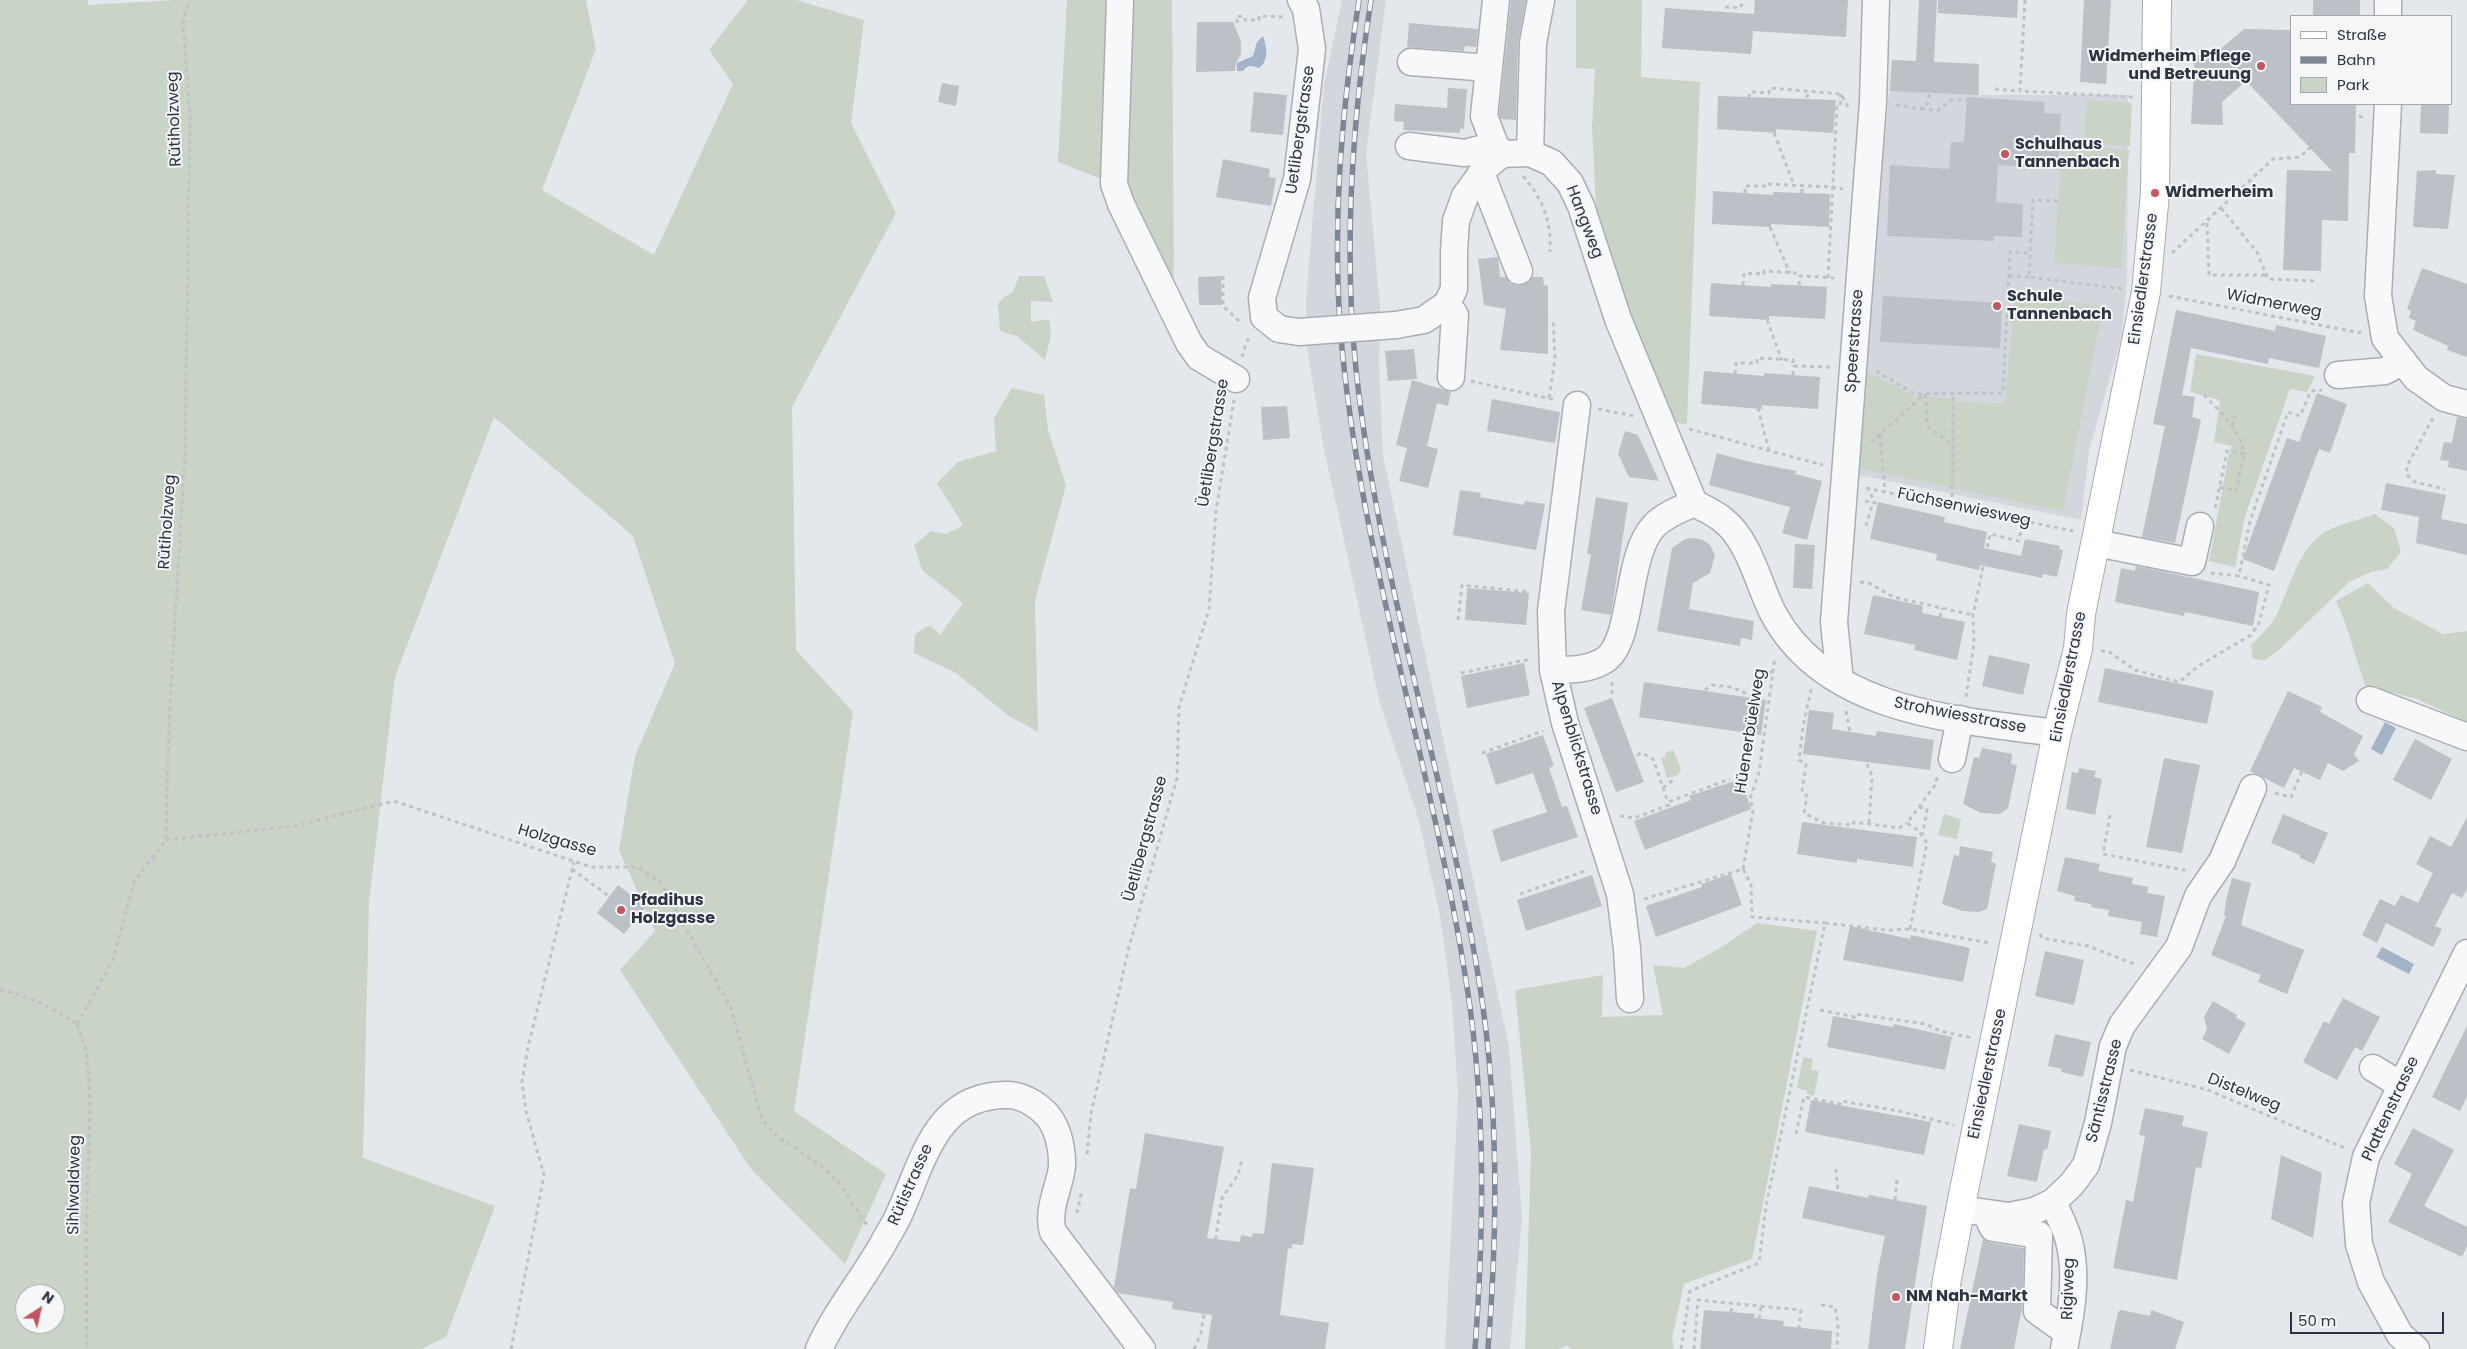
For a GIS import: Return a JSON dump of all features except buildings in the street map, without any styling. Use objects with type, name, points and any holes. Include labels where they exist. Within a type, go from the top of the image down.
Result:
[{"type":"main road","name":"Einsiedlerstrasse","points":[[1938,1349],[1947,1279],[1960,1209],[2057,733],[2078,650],[2086,537],[2142,311],[2155,193],[2157,0]]},
{"type":"street","points":[[1120,0],[1114,184],[1121,204],[1189,344],[1199,357],[1236,379]]},
{"type":"street","name":"Uetlibergstrasse","points":[[1264,317],[1262,298],[1297,179],[1312,49],[1306,9],[1301,0]]},
{"type":"street","points":[[1264,317],[1279,329],[1299,332],[1396,325],[1424,320],[1446,304],[1454,289],[1456,221],[1465,196],[1499,150],[1484,116],[1496,0]]},
{"type":"street","points":[[1530,153],[1533,43],[1541,0]]},
{"type":"street","name":"Speerstrasse","points":[[1832,675],[1834,622],[1844,483],[1848,462],[1872,111],[1876,0]]},
{"type":"street","points":[[2388,0],[2388,15]]},
{"type":"street","points":[[1411,62],[1489,68]]},
{"type":"street","points":[[2388,111],[2378,296],[2385,338],[2416,378],[2456,401]]},
{"type":"street","name":"Hangweg","points":[[1409,146],[1465,153],[1499,150],[1530,153],[1552,163],[1570,182],[1581,206],[1618,319],[1694,502]]},
{"type":"street","points":[[1481,173],[1519,271]]},
{"type":"street","points":[[1446,304],[1455,315],[1451,377]]},
{"type":"street","points":[[2334,382],[2385,371],[2403,361]]},
{"type":"street","name":"Alpenblickstrasse","points":[[1578,404],[1551,614],[1553,670],[1565,723],[1620,894],[1627,949],[1630,999]]},
{"type":"street","points":[[1553,670],[1583,669],[1606,660],[1619,640],[1640,546],[1654,526],[1667,516],[1694,502]]},
{"type":"street","name":"Strohwiesstrasse","points":[[1694,502],[1724,520],[1741,542],[1773,613],[1784,630],[1800,650],[1832,675],[1877,700],[1962,720],[2057,733]]},
{"type":"street","points":[[2086,537],[2192,562],[2200,526]]},
{"type":"street","points":[[2370,700],[2467,737]]},
{"type":"street","points":[[1944,767],[1962,720]]},
{"type":"street","name":"Säntisstrasse","points":[[1960,1209],[2009,1216],[2026,1213],[2053,1202],[2072,1184],[2086,1164],[2098,1123],[2113,1046],[2122,1025],[2179,947],[2198,896],[2222,861],[2253,788]]},
{"type":"street","name":"Plattenstrasse","points":[[2416,1349],[2400,1335],[2371,1282],[2359,1244],[2356,1203],[2366,1157],[2467,952]]},
{"type":"street","points":[[2373,1068],[2401,1085]]},
{"type":"street","name":"Rütistrasse","points":[[820,1349],[900,1214],[928,1143],[944,1120],[966,1104],[984,1097],[998,1095],[1014,1096],[1027,1100],[1052,1120],[1057,1132],[1062,1170],[1050,1224],[1067,1252],[1142,1349]]},
{"type":"street","name":"Rigiweg","points":[[2053,1202],[2069,1240],[2073,1264],[2066,1339]]},
{"type":"street","points":[[1991,1214],[1990,1226],[1993,1228],[2039,1235],[2037,1311],[2058,1326],[2066,1339]]},
{"type":"path","name":"Rütiholzweg","points":[[166,840],[168,720],[185,453],[190,116],[183,23],[189,0]]},
{"type":"path","points":[[1724,7],[1740,8],[1744,0]]},
{"type":"path","points":[[2020,91],[2025,0]]},
{"type":"path","points":[[1237,23],[1237,16],[1245,16],[1245,20],[1259,20],[1259,16],[1283,17],[1287,18],[1286,27]]},
{"type":"path","points":[[1750,98],[1750,92],[1770,93],[1770,88],[1841,94]]},
{"type":"path","points":[[1995,90],[2136,97]]},
{"type":"path","points":[[1807,98],[1808,91]]},
{"type":"path","points":[[1920,109],[1926,107],[1930,92]]},
{"type":"path","points":[[1841,94],[1856,121],[1872,111],[1938,110],[1951,100],[1966,100]]},
{"type":"path","points":[[1828,278],[1837,107],[1840,107],[1841,94]]},
{"type":"path","points":[[2148,266],[2176,251],[2273,159],[2300,157],[2344,116],[2388,111]]},
{"type":"path","points":[[1774,133],[1794,185]]},
{"type":"path","points":[[1499,150],[1528,181],[1544,207],[1551,228],[1550,252]]},
{"type":"path","points":[[1802,185],[1802,193]]},
{"type":"path","points":[[1745,193],[1745,186],[1802,185],[1832,187],[1866,195]]},
{"type":"path","points":[[2029,277],[2033,200],[2058,201]]},
{"type":"path","points":[[2220,208],[2257,252],[2268,279],[2315,281]]},
{"type":"path","points":[[2207,222],[2209,275],[2266,274]]},
{"type":"path","points":[[1770,227],[1790,272]]},
{"type":"path","points":[[1793,366],[1854,363],[1915,394],[2003,392],[2010,252],[2030,253]]},
{"type":"path","points":[[1743,285],[1744,273],[1764,274],[1764,270],[1799,273],[1800,276],[1860,280]]},
{"type":"path","points":[[1222,276],[1223,306],[1227,312],[1251,328],[1264,317]]},
{"type":"path","points":[[1799,285],[1800,276]]},
{"type":"path","points":[[2009,276],[2132,290]]},
{"type":"path","name":"Widmerweg","points":[[2168,296],[2385,338]]},
{"type":"path","name":"Üetlibergstrasse","points":[[1085,1164],[1091,1114],[1129,947],[1177,778],[1179,706],[1209,609],[1216,511],[1236,379],[1246,343],[1264,317]]},
{"type":"path","points":[[1549,398],[1555,359],[1552,318]]},
{"type":"path","points":[[1767,320],[1782,360]]},
{"type":"path","points":[[1735,374],[1736,363],[1756,363],[1757,358],[1793,360],[1793,375]]},
{"type":"path","points":[[2239,576],[2250,521],[2288,412],[2300,416],[2311,391],[2334,382]]},
{"type":"path","points":[[1925,394],[1928,427],[1953,445]]},
{"type":"path","points":[[1885,491],[1880,434],[1925,394]]},
{"type":"path","points":[[1952,506],[1953,394]]},
{"type":"path","points":[[2204,395],[2232,426],[2243,442],[2244,454],[2236,491],[2220,487]]},
{"type":"path","points":[[2446,489],[2415,482],[2406,474],[2408,464],[2456,401]]},
{"type":"path","points":[[1758,408],[1769,452]]},
{"type":"path","points":[[2232,426],[2235,416]]},
{"type":"path","points":[[2200,526],[2211,528],[2227,451],[2244,454]]},
{"type":"path","name":"Füchsenwiesweg","points":[[1844,483],[2023,520],[2086,537]]},
{"type":"path","points":[[1865,531],[1872,502]]},
{"type":"path","points":[[1962,720],[1974,643],[1973,615],[1990,534],[2019,541],[2023,520]]},
{"type":"path","points":[[2099,651],[2108,651],[2135,670],[2179,682],[2200,664],[2251,635],[2259,623],[2269,585],[2239,576],[2223,575],[2191,568],[2192,562]]},
{"type":"path","points":[[1837,580],[1869,583],[1893,597],[1973,615]]},
{"type":"path","points":[[1458,620],[1462,585],[1523,592],[1528,590],[1551,614]]},
{"type":"path","points":[[1940,617],[1942,608]]},
{"type":"path","name":"Hüenerbüelweg","points":[[1743,869],[1753,810],[1750,799],[1759,772],[1778,635],[1784,630]]},
{"type":"path","points":[[1461,673],[1523,660]]},
{"type":"path","points":[[1705,690],[1712,685],[1732,687],[1754,698],[1774,667]]},
{"type":"path","points":[[1832,675],[1811,686],[1803,727],[1800,760],[1806,764],[1802,792],[1807,796],[1804,812],[1824,823],[1853,825],[1854,822],[1899,828],[1907,823],[1936,784],[1944,767]]},
{"type":"path","points":[[1482,753],[1529,738],[1565,723]]},
{"type":"path","points":[[1597,818],[1612,812],[1624,818],[1634,818],[1669,805],[1653,759],[1642,753],[1637,755]]},
{"type":"path","points":[[1867,764],[1872,776],[1869,824]]},
{"type":"path","points":[[2253,788],[2291,797],[2302,771]]},
{"type":"path","points":[[1663,788],[1673,780],[1672,777]]},
{"type":"path","points":[[1668,802],[1730,779]]},
{"type":"path","name":"Holzgasse","points":[[166,840],[294,826],[394,801],[590,867],[638,867],[660,882],[730,1008],[762,1119],[777,1136],[824,1168],[841,1186],[881,1246]]},
{"type":"path","points":[[1919,807],[1927,809],[1922,835]]},
{"type":"path","points":[[2110,815],[2103,854],[2212,876]]},
{"type":"path","points":[[1907,823],[1922,835],[1927,843],[1910,929]]},
{"type":"path","points":[[0,990],[17,993],[46,1004],[77,1024],[114,958],[134,882],[166,840]]},
{"type":"path","points":[[1520,894],[1590,869],[1597,874],[1602,862],[1609,861]]},
{"type":"path","points":[[511,1349],[544,1175],[526,1111],[522,1082],[528,1048],[574,862]]},
{"type":"path","points":[[572,869],[610,897]]},
{"type":"path","points":[[1620,894],[1639,887],[1644,899],[1743,869],[1751,884],[1752,916],[1886,930],[1910,929],[2014,948]]},
{"type":"path","points":[[1582,872],[1584,878]]},
{"type":"path","points":[[1681,1349],[1690,1291],[1759,1263],[1766,1206],[1825,923]]},
{"type":"path","points":[[2039,932],[2042,938],[2105,951],[2160,975]]},
{"type":"path","points":[[1820,1010],[1855,1017],[1856,1014],[1926,1024],[1940,1031],[1994,1043]]},
{"type":"path","name":"Sihlwaldweg","points":[[77,1024],[87,1054],[90,1106],[86,1238],[87,1349]]},
{"type":"path","name":"Distelweg","points":[[2109,1064],[2208,1090],[2366,1157]]},
{"type":"path","points":[[1796,1134],[1804,1097],[1840,1105],[1841,1101],[1899,1111],[1976,1130]]},
{"type":"path","points":[[1194,1349],[1201,1333],[1222,1198],[1238,1175],[1242,1159]]},
{"type":"path","points":[[1836,1168],[1838,1192]]},
{"type":"path","points":[[1895,1200],[1897,1180]]},
{"type":"path","points":[[1067,1252],[1083,1184]]},
{"type":"path","points":[[1694,1349],[1698,1300],[1801,1310],[1800,1328]]},
{"type":"path","points":[[1731,1312],[1732,1303]]},
{"type":"path","points":[[1821,1305],[1835,1307],[1838,1323],[1837,1349]]},
{"type":"path","points":[[1759,1319],[1761,1306]]},
{"type":"shaded area","points":[[1342,0],[1386,0],[1366,153],[1380,308],[1379,363],[1383,456],[1509,1047],[1522,1218],[1510,1349],[1445,1349],[1458,1095],[1452,1003],[1440,916],[1419,821],[1379,700],[1324,449],[1306,342],[1306,299],[1324,85]]},
{"type":"shaded area","name":"Schule Tannenbach","points":[[1892,60],[1979,64],[1979,95],[2128,95],[2127,278],[2122,335],[2089,451],[2081,520],[1854,474]]},
{"type":"green space","points":[[0,0],[88,0],[88,5],[175,0],[586,0],[596,49],[542,190],[654,255],[733,84],[709,50],[748,0],[796,0],[864,20],[851,123],[896,213],[792,407],[796,650],[853,712],[794,1111],[886,1174],[845,1264],[751,1169],[620,970],[655,931],[619,850],[635,756],[675,663],[633,536],[494,417],[395,677],[369,903],[363,1158],[495,1206],[446,1337],[421,1349],[0,1349]]},
{"type":"green space","points":[[1067,0],[1172,0],[1174,298],[1117,185],[1058,162]]},
{"type":"green space","points":[[1576,0],[1642,0],[1641,77],[1700,82],[1687,425],[1668,420],[1592,211],[1596,206],[1592,127],[1595,69],[1576,68]]},
{"type":"green space","points":[[2086,100],[2132,103],[2130,146],[2084,143]]},
{"type":"green space","points":[[2062,145],[2129,150],[2121,268],[2054,263]]},
{"type":"green space","points":[[1019,276],[1044,276],[1053,302],[1031,301],[1031,322],[1049,319],[1051,335],[1045,360],[1017,336],[1000,331],[998,304],[1004,297],[1013,292]]},
{"type":"green space","points":[[2015,295],[2103,306],[2063,511],[1858,468],[1863,370],[1914,396],[1957,399],[1957,402],[2005,404]]},
{"type":"green space","points":[[2196,354],[2315,376],[2307,392],[2290,389],[2245,516],[2235,567],[2209,561],[2229,453],[2232,446],[2214,442],[2220,400],[2190,392]]},
{"type":"green space","points":[[1012,388],[1044,395],[1048,430],[1066,485],[1035,601],[1038,732],[1009,716],[956,673],[914,653],[915,634],[930,625],[940,635],[963,603],[922,570],[914,545],[931,531],[947,534],[963,525],[937,483],[958,462],[996,451],[994,418]]},
{"type":"green space","points":[[2375,514],[2394,528],[2401,552],[2387,569],[2371,572],[2349,582],[2280,649],[2265,660],[2253,659],[2251,645],[2276,617],[2300,560],[2313,542],[2332,528]]},
{"type":"green space","points":[[2368,583],[2394,608],[2443,634],[2467,631],[2467,722],[2417,699],[2366,686],[2336,601]]},
{"type":"green space","points":[[1673,750],[1681,769],[1678,775],[1667,778],[1661,758],[1666,757],[1665,753]]},
{"type":"green space","points":[[1944,814],[1961,819],[1957,839],[1938,835]]},
{"type":"green space","points":[[1757,923],[1817,931],[1752,1259],[1684,1284],[1672,1338],[1674,1349],[1571,1349],[1567,1345],[1559,1349],[1525,1349],[1531,1152],[1515,990],[1603,975],[1602,1017],[1663,1015],[1653,965],[1684,968],[1720,948]]},
{"type":"green space","points":[[1803,1057],[1813,1059],[1811,1070],[1819,1071],[1814,1096],[1807,1094],[1807,1091],[1797,1088]]},
{"type":"water","points":[[1263,36],[1266,58],[1262,65],[1259,68],[1250,66],[1243,71],[1237,71],[1237,63],[1253,56],[1257,42]]},
{"type":"water","points":[[2385,722],[2396,728],[2382,755],[2371,749]]},
{"type":"water","points":[[2382,947],[2414,964],[2409,974],[2376,957]]},
{"type":"railway","points":[[1359,0],[1347,87],[1340,174],[1337,261],[1342,348],[1352,429],[1366,509],[1453,907],[1473,1032],[1478,1077],[1482,1168],[1475,1349]]},
{"type":"railway","points":[[1371,0],[1364,46],[1351,184],[1350,276],[1352,323],[1366,447],[1380,524],[1396,602],[1450,832],[1466,909],[1486,1032],[1494,1122],[1495,1168],[1494,1258],[1488,1349]]},
{"type":"place","name":"Widmerheim Pflege und Betreuung","points":[[2261,66]]},
{"type":"place","name":"Schulhaus Tannenbach","points":[[2005,154]]},
{"type":"place","name":"Widmerheim","points":[[2155,193]]},
{"type":"place","name":"Schule Tannenbach","points":[[1997,306]]},
{"type":"place","name":"Pfadihus Holzgasse","points":[[621,910]]},
{"type":"place","name":"NM Nah-Markt","points":[[1896,1297]]}]
